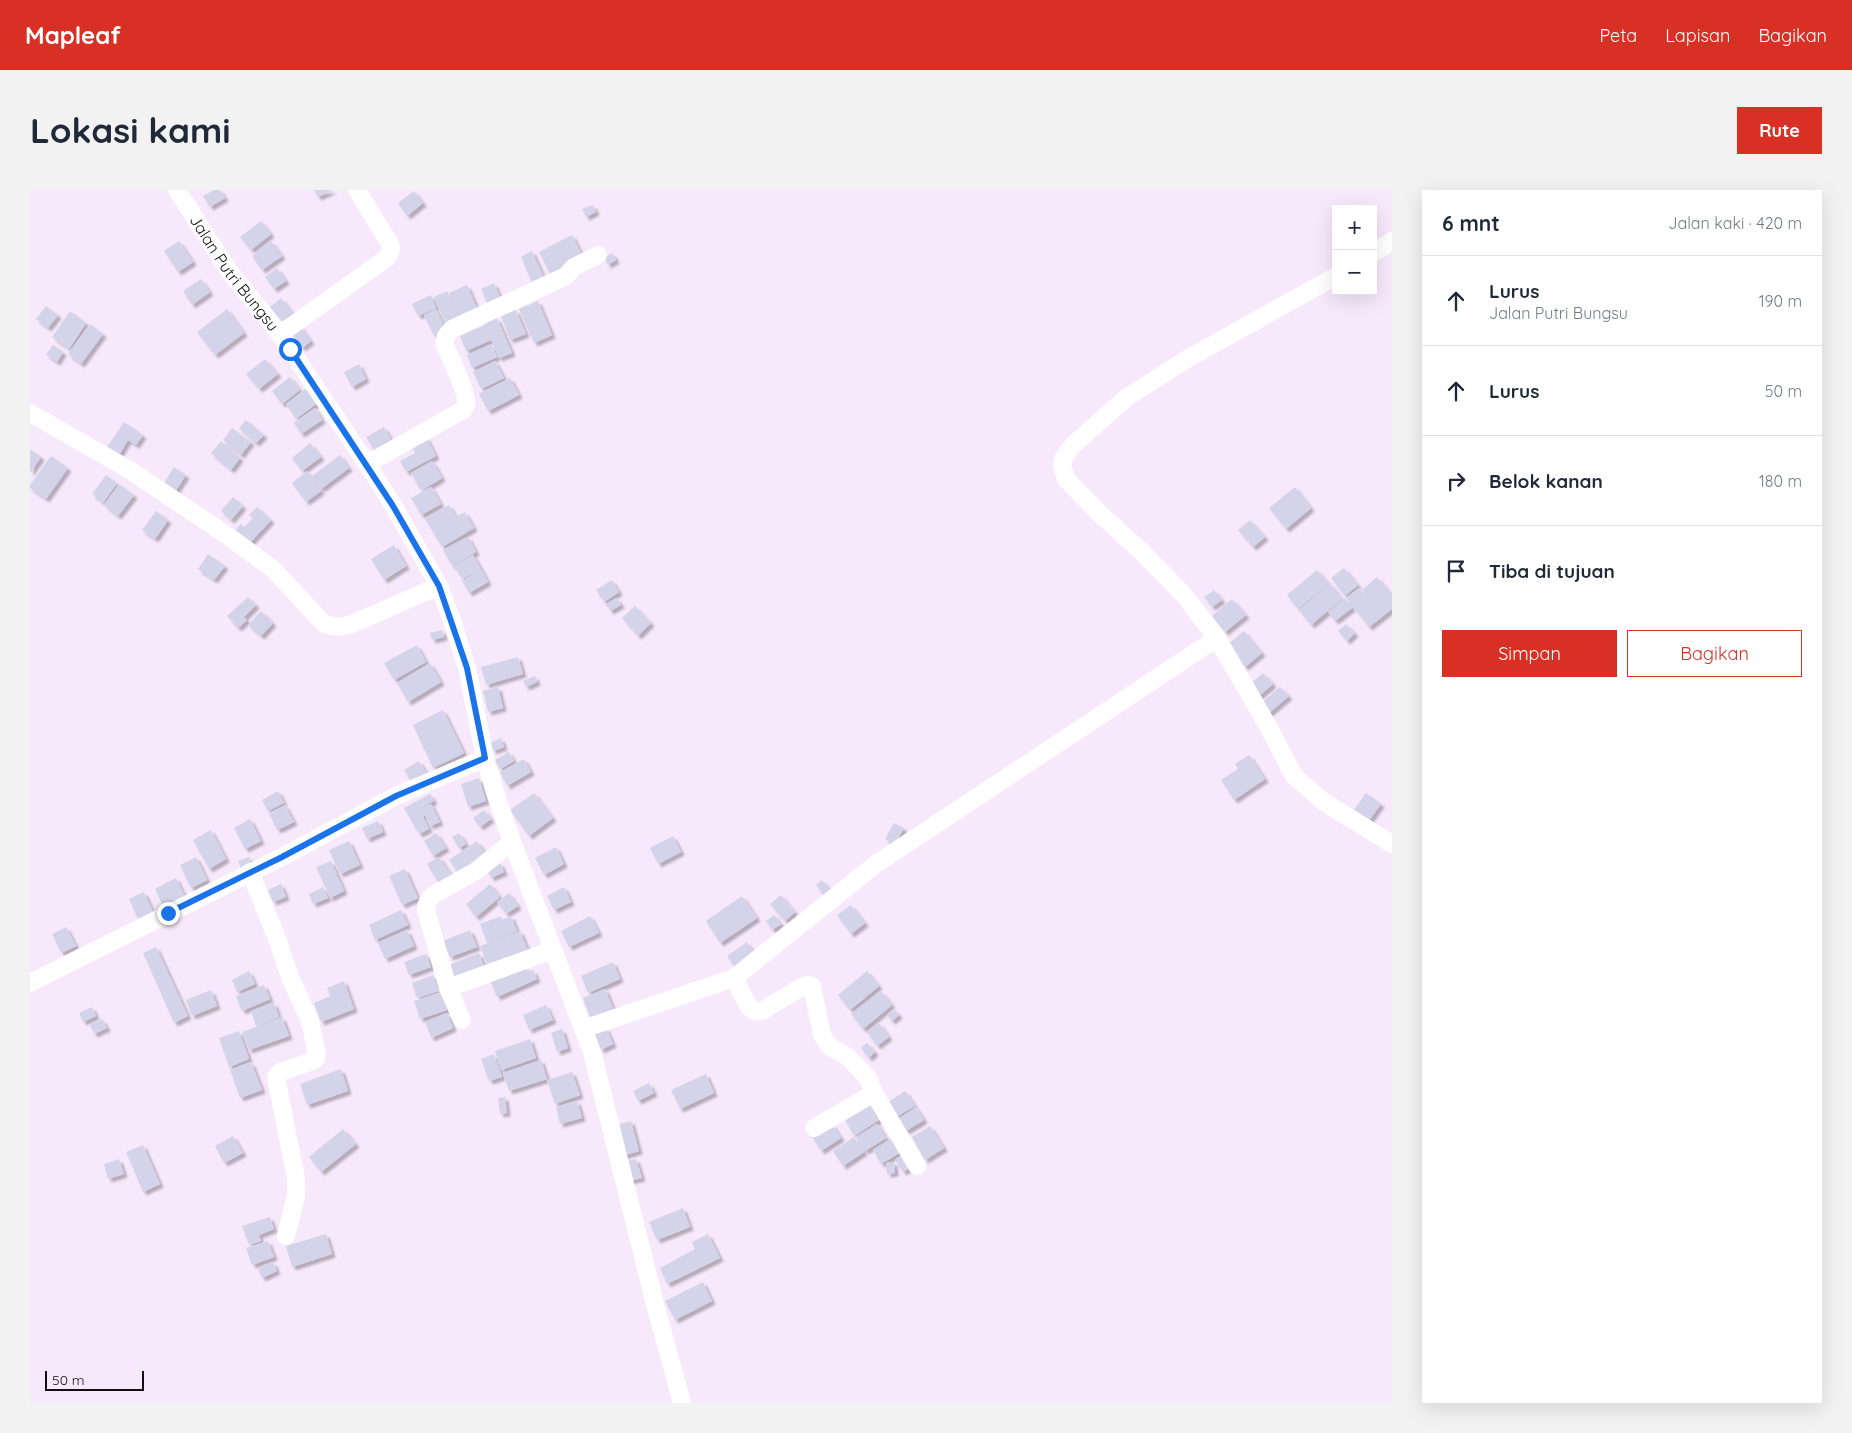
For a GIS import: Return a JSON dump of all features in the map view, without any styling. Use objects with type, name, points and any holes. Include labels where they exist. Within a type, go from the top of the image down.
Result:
[{"type":"street","name":"Jalan Putri Bungsu","points":[[178,190],[229,271],[280,334],[367,464],[439,586],[467,668],[485,758],[512,842],[592,1052],[656,1308],[682,1403]]},
{"type":"street","points":[[280,334],[390,254],[390,244],[357,190]]},
{"type":"street","points":[[1377,250],[1392,241]]},
{"type":"street","points":[[367,464],[463,410],[466,406],[464,392],[444,343],[448,332],[452,328],[566,276],[574,267],[598,255]]},
{"type":"street","points":[[1332,278],[1187,359],[1126,398],[1072,446],[1063,459],[1063,471],[1066,479],[1183,594],[1217,638],[1268,726],[1294,776],[1324,802],[1392,844]]},
{"type":"street","points":[[30,413],[128,469],[228,536],[273,568],[323,623],[331,627],[352,624],[439,586]]},
{"type":"street","points":[[583,1029],[734,978],[876,864],[1217,638]]},
{"type":"street","points":[[30,983],[396,796],[485,758]]},
{"type":"street","points":[[462,1020],[448,988],[426,910],[426,904],[435,894],[476,871],[512,842]]},
{"type":"street","points":[[250,872],[278,941],[290,977],[310,1021],[317,1054],[313,1061],[280,1072],[276,1077],[296,1178],[296,1196],[286,1236]]},
{"type":"street","points":[[448,988],[553,950]]},
{"type":"street","points":[[734,978],[749,1007],[757,1012],[762,1011],[804,986],[812,986],[822,1035],[828,1046],[848,1057],[868,1078],[874,1093],[917,1166]]},
{"type":"street","points":[[814,1128],[874,1093]]},
{"type":"building","points":[[214,190],[220,190],[225,198],[210,207],[203,196]]},
{"type":"building","points":[[314,190],[333,190],[318,197]]},
{"type":"building","points":[[414,191],[423,203],[407,216],[398,203]]},
{"type":"building","points":[[593,205],[596,212],[586,217],[582,209]]},
{"type":"building","points":[[261,221],[271,234],[251,250],[240,237]]},
{"type":"building","points":[[572,235],[582,255],[564,264],[566,269],[551,276],[539,252]]},
{"type":"building","points":[[179,241],[193,262],[178,272],[164,251]]},
{"type":"building","points":[[271,241],[282,256],[262,270],[252,256]]},
{"type":"building","points":[[532,251],[545,280],[533,285],[521,257]]},
{"type":"building","points":[[612,253],[616,260],[608,265],[604,258]]},
{"type":"building","points":[[277,268],[286,281],[274,289],[265,277]]},
{"type":"building","points":[[201,279],[210,292],[192,305],[183,291]]},
{"type":"building","points":[[494,283],[502,302],[489,308],[481,289]]},
{"type":"building","points":[[467,285],[479,313],[462,321],[449,293]]},
{"type":"building","points":[[447,291],[461,321],[447,327],[434,297]]},
{"type":"building","points":[[431,295],[436,308],[418,316],[412,304]]},
{"type":"building","points":[[281,298],[293,313],[281,322],[270,307]]},
{"type":"building","points":[[538,301],[552,335],[534,343],[519,309]]},
{"type":"building","points":[[46,306],[58,315],[48,328],[36,319]]},
{"type":"building","points":[[227,309],[244,333],[215,355],[197,332]]},
{"type":"building","points":[[436,309],[446,330],[434,336],[424,315]]},
{"type":"building","points":[[516,310],[526,334],[510,340],[501,316]]},
{"type":"building","points":[[70,311],[86,323],[69,349],[52,337]]},
{"type":"building","points":[[497,318],[512,353],[499,358],[491,340],[466,351],[460,336]]},
{"type":"building","points":[[90,324],[103,334],[81,364],[68,354]]},
{"type":"building","points":[[300,326],[311,341],[302,348],[291,333]]},
{"type":"building","points":[[492,344],[497,357],[472,368],[467,355]]},
{"type":"building","points":[[53,345],[63,352],[57,362],[46,355]]},
{"type":"building","points":[[265,359],[278,374],[259,389],[246,374]]},
{"type":"building","points":[[495,361],[504,378],[481,389],[473,372]]},
{"type":"building","points":[[359,364],[366,379],[352,387],[344,372]]},
{"type":"building","points":[[290,377],[300,390],[282,404],[272,391]]},
{"type":"building","points":[[510,378],[519,395],[488,411],[479,394]]},
{"type":"building","points":[[307,388],[317,403],[296,419],[286,404]]},
{"type":"building","points":[[315,408],[322,420],[301,434],[294,423]]},
{"type":"building","points":[[246,420],[264,435],[256,443],[239,428]]},
{"type":"building","points":[[124,422],[143,435],[136,445],[128,440],[119,455],[107,447]]},
{"type":"building","points":[[384,427],[391,440],[374,450],[366,437]]},
{"type":"building","points":[[232,428],[251,442],[241,455],[223,440]]},
{"type":"building","points":[[426,437],[436,456],[406,472],[400,461],[415,453],[411,445]]},
{"type":"building","points":[[221,441],[240,458],[231,470],[211,453]]},
{"type":"building","points":[[310,443],[321,457],[302,471],[292,458]]},
{"type":"building","points":[[30,449],[41,457],[30,473]]},
{"type":"building","points":[[340,455],[349,468],[321,489],[312,476]]},
{"type":"building","points":[[51,456],[68,468],[46,499],[30,488],[30,485]]},
{"type":"building","points":[[432,461],[442,478],[421,491],[411,473]]},
{"type":"building","points":[[174,467],[186,475],[175,492],[163,485]]},
{"type":"building","points":[[307,471],[321,491],[306,502],[292,483]]},
{"type":"building","points":[[106,475],[117,483],[103,503],[92,494]]},
{"type":"building","points":[[119,484],[134,495],[118,516],[104,505]]},
{"type":"building","points":[[431,487],[441,504],[421,515],[411,498]]},
{"type":"building","points":[[1295,487],[1311,508],[1286,529],[1269,508]]},
{"type":"building","points":[[233,497],[243,506],[231,520],[221,511]]},
{"type":"building","points":[[449,505],[456,517],[465,512],[474,528],[442,547],[425,519]]},
{"type":"building","points":[[257,507],[271,520],[247,546],[233,533],[241,524],[244,527],[253,518],[249,515]]},
{"type":"building","points":[[156,511],[168,520],[155,539],[142,530]]},
{"type":"building","points":[[1250,520],[1265,537],[1253,547],[1238,530]]},
{"type":"building","points":[[468,537],[476,552],[452,566],[443,550]]},
{"type":"building","points":[[394,545],[406,566],[384,580],[371,559]]},
{"type":"building","points":[[208,554],[225,566],[214,580],[198,569]]},
{"type":"building","points":[[473,555],[481,569],[462,579],[454,566]]},
{"type":"building","points":[[1344,568],[1358,585],[1345,596],[1331,578]]},
{"type":"building","points":[[481,569],[488,582],[469,593],[462,581]]},
{"type":"building","points":[[1317,570],[1329,584],[1298,609],[1287,595]]},
{"type":"building","points":[[1377,577],[1392,595],[1392,609],[1369,627],[1346,598],[1359,588],[1368,599],[1362,590]]},
{"type":"building","points":[[612,580],[619,592],[604,602],[596,590]]},
{"type":"building","points":[[1330,584],[1342,599],[1311,625],[1299,610]]},
{"type":"building","points":[[1214,590],[1222,600],[1212,607],[1204,597]]},
{"type":"building","points":[[248,597],[256,605],[244,617],[247,620],[238,628],[227,616]]},
{"type":"building","points":[[617,598],[621,605],[610,611],[606,604]]},
{"type":"building","points":[[1345,598],[1352,608],[1335,621],[1328,612]]},
{"type":"building","points":[[1232,599],[1246,615],[1225,632],[1212,616]]},
{"type":"building","points":[[635,606],[651,623],[638,636],[622,618]]},
{"type":"building","points":[[261,611],[273,623],[261,636],[248,625]]},
{"type":"building","points":[[1346,624],[1355,633],[1347,641],[1338,631]]},
{"type":"building","points":[[442,630],[444,637],[432,640],[430,633]]},
{"type":"building","points":[[1244,631],[1262,653],[1245,667],[1227,645]]},
{"type":"building","points":[[417,645],[426,662],[394,680],[384,663]]},
{"type":"building","points":[[518,657],[523,674],[486,685],[481,667]]},
{"type":"building","points":[[430,663],[441,682],[408,702],[397,683]]},
{"type":"building","points":[[1263,673],[1273,684],[1259,696],[1249,685]]},
{"type":"building","points":[[535,676],[537,682],[526,687],[523,681]]},
{"type":"building","points":[[498,687],[503,708],[488,712],[483,691]]},
{"type":"building","points":[[1280,687],[1289,696],[1268,714],[1260,704]]},
{"type":"building","points":[[443,710],[464,753],[433,768],[413,725]]},
{"type":"building","points":[[501,738],[504,747],[493,751],[490,743]]},
{"type":"building","points":[[509,752],[514,761],[500,769],[495,760]]},
{"type":"building","points":[[1249,755],[1265,779],[1234,800],[1221,780],[1238,769],[1235,764]]},
{"type":"building","points":[[524,759],[531,772],[507,786],[500,772]]},
{"type":"building","points":[[419,761],[427,774],[412,783],[404,770]]},
{"type":"building","points":[[479,778],[486,801],[468,807],[461,784]]},
{"type":"building","points":[[278,791],[284,803],[268,811],[262,800]]},
{"type":"building","points":[[534,793],[553,818],[529,836],[510,810]]},
{"type":"building","points":[[1366,793],[1381,804],[1368,822],[1353,811]]},
{"type":"building","points":[[430,794],[434,801],[420,808],[431,804],[440,822],[430,826],[425,815],[423,816],[429,829],[419,834],[404,808]]},
{"type":"building","points":[[285,805],[294,822],[277,830],[269,813]]},
{"type":"building","points":[[484,810],[491,819],[480,827],[473,818]]},
{"type":"building","points":[[250,819],[261,841],[245,849],[234,828]]},
{"type":"building","points":[[378,821],[383,832],[367,839],[362,828]]},
{"type":"building","points":[[894,823],[904,828],[895,844],[885,839]]},
{"type":"building","points":[[211,830],[226,859],[209,869],[193,840]]},
{"type":"building","points":[[436,833],[446,848],[433,856],[424,841]]},
{"type":"building","points":[[459,833],[466,844],[459,848],[452,837]]},
{"type":"building","points":[[673,836],[681,852],[658,864],[650,848]]},
{"type":"building","points":[[349,841],[360,865],[340,874],[329,850]]},
{"type":"building","points":[[477,841],[486,855],[459,874],[449,860]]},
{"type":"building","points":[[556,847],[564,864],[544,875],[535,858]]},
{"type":"building","points":[[196,857],[207,880],[191,888],[180,865]]},
{"type":"building","points":[[249,857],[251,863],[241,868],[238,861]]},
{"type":"building","points":[[439,857],[454,879],[441,887],[427,864]]},
{"type":"building","points":[[331,861],[344,891],[330,898],[316,867]]},
{"type":"building","points":[[500,863],[504,872],[491,878],[487,869]]},
{"type":"building","points":[[405,869],[418,898],[402,905],[389,876]]},
{"type":"building","points":[[176,878],[185,897],[164,908],[155,889]]},
{"type":"building","points":[[822,880],[833,894],[826,899],[816,885]]},
{"type":"building","points":[[281,884],[286,897],[273,902],[268,890]]},
{"type":"building","points":[[490,884],[500,897],[476,917],[466,904]]},
{"type":"building","points":[[323,887],[328,898],[313,904],[309,894]]},
{"type":"building","points":[[564,887],[571,902],[554,910],[547,896]]},
{"type":"building","points":[[144,892],[154,914],[139,921],[129,899]]},
{"type":"building","points":[[509,893],[518,906],[506,914],[497,902]]},
{"type":"building","points":[[781,895],[795,912],[785,921],[770,904]]},
{"type":"building","points":[[742,896],[757,918],[720,943],[706,921]]},
{"type":"building","points":[[851,905],[865,923],[851,934],[837,915]]},
{"type":"building","points":[[401,910],[408,925],[375,940],[369,925]]},
{"type":"building","points":[[774,915],[781,924],[772,930],[766,921]]},
{"type":"building","points":[[501,916],[502,920],[511,916],[517,931],[487,943],[480,924]]},
{"type":"building","points":[[590,916],[599,933],[569,947],[561,931]]},
{"type":"building","points":[[66,927],[76,946],[61,953],[52,934]]},
{"type":"building","points":[[407,930],[414,946],[385,959],[378,943]]},
{"type":"building","points":[[470,930],[477,947],[450,957],[443,941]]},
{"type":"building","points":[[520,931],[529,953],[489,969],[480,946]]},
{"type":"building","points":[[747,942],[757,957],[737,970],[727,956]]},
{"type":"building","points":[[156,947],[188,1016],[174,1023],[143,953]]},
{"type":"building","points":[[479,953],[485,969],[455,981],[449,965]]},
{"type":"building","points":[[426,954],[431,967],[409,975],[404,962]]},
{"type":"building","points":[[613,962],[620,979],[588,993],[581,976]]},
{"type":"building","points":[[526,967],[528,973],[533,970],[537,979],[497,997],[489,978]]},
{"type":"building","points":[[249,971],[255,984],[237,992],[232,980]]},
{"type":"building","points":[[867,971],[879,986],[850,1010],[838,995]]},
{"type":"building","points":[[433,975],[439,991],[417,998],[412,983]]},
{"type":"building","points":[[344,981],[354,1009],[321,1022],[314,1003],[330,996],[327,988]]},
{"type":"building","points":[[264,985],[270,999],[242,1011],[236,996]]},
{"type":"building","points":[[605,989],[615,1013],[592,1022],[583,998]]},
{"type":"building","points":[[211,990],[217,1006],[192,1016],[186,1000]]},
{"type":"building","points":[[881,991],[892,1005],[863,1029],[851,1014]]},
{"type":"building","points":[[441,992],[447,1010],[420,1019],[414,1001]]},
{"type":"building","points":[[274,1003],[279,1017],[256,1026],[251,1011]]},
{"type":"building","points":[[546,1005],[553,1020],[529,1030],[523,1015]]},
{"type":"building","points":[[92,1007],[96,1016],[83,1022],[79,1013]]},
{"type":"building","points":[[894,1009],[899,1015],[892,1021],[887,1015]]},
{"type":"building","points":[[447,1013],[453,1028],[431,1038],[425,1022]]},
{"type":"building","points":[[282,1017],[289,1036],[249,1050],[242,1032]]},
{"type":"building","points":[[102,1019],[107,1028],[94,1034],[90,1025]]},
{"type":"building","points":[[879,1023],[889,1037],[877,1046],[867,1032]]},
{"type":"building","points":[[606,1028],[613,1044],[601,1050],[594,1034]]},
{"type":"building","points":[[562,1029],[568,1048],[557,1052],[551,1033]]},
{"type":"building","points":[[239,1031],[249,1059],[229,1067],[219,1038]]},
{"type":"building","points":[[530,1039],[536,1058],[501,1070],[495,1051]]},
{"type":"building","points":[[867,1043],[875,1052],[869,1058],[861,1048]]},
{"type":"building","points":[[494,1054],[502,1077],[489,1081],[481,1059]]},
{"type":"building","points":[[541,1060],[547,1079],[509,1091],[503,1073]]},
{"type":"building","points":[[251,1062],[262,1090],[240,1098],[230,1070]]},
{"type":"building","points":[[341,1069],[348,1091],[307,1105],[300,1084]]},
{"type":"building","points":[[572,1072],[580,1095],[555,1104],[547,1080]]},
{"type":"building","points":[[706,1074],[714,1093],[680,1109],[671,1090]]},
{"type":"building","points":[[649,1083],[654,1093],[638,1101],[633,1091]]},
{"type":"building","points":[[905,1091],[915,1106],[896,1117],[887,1103]]},
{"type":"building","points":[[505,1097],[507,1113],[500,1114],[498,1098]]},
{"type":"building","points":[[577,1101],[582,1118],[560,1124],[556,1107]]},
{"type":"building","points":[[870,1105],[879,1120],[854,1136],[845,1120]]},
{"type":"building","points":[[916,1107],[924,1120],[906,1131],[898,1119]]},
{"type":"building","points":[[631,1121],[639,1151],[622,1156],[613,1126]]},
{"type":"building","points":[[832,1124],[841,1138],[821,1151],[812,1137]]},
{"type":"building","points":[[877,1124],[886,1138],[865,1151],[856,1137]]},
{"type":"building","points":[[930,1126],[944,1148],[925,1160],[912,1137]]},
{"type":"building","points":[[343,1129],[356,1144],[321,1172],[309,1157]]},
{"type":"building","points":[[233,1136],[243,1153],[224,1163],[215,1146]]},
{"type":"building","points":[[854,1137],[864,1152],[843,1166],[833,1151]]},
{"type":"building","points":[[892,1138],[901,1152],[881,1164],[873,1150]]},
{"type":"building","points":[[143,1145],[160,1184],[143,1192],[126,1152]]},
{"type":"building","points":[[903,1154],[911,1167],[903,1172],[895,1160]]},
{"type":"building","points":[[119,1159],[124,1174],[108,1179],[104,1164]]},
{"type":"building","points":[[636,1159],[642,1178],[629,1181],[624,1162]]},
{"type":"building","points":[[894,1162],[895,1173],[887,1174],[886,1163]]},
{"type":"building","points":[[683,1208],[690,1227],[657,1240],[649,1222]]},
{"type":"building","points":[[270,1217],[274,1229],[259,1235],[261,1241],[249,1245],[242,1226]]},
{"type":"building","points":[[326,1234],[332,1254],[292,1267],[286,1246]]},
{"type":"building","points":[[708,1234],[720,1258],[667,1284],[660,1268],[695,1249],[692,1242]]},
{"type":"building","points":[[268,1241],[274,1257],[252,1265],[246,1248]]},
{"type":"building","points":[[273,1262],[277,1271],[262,1278],[258,1269]]},
{"type":"building","points":[[703,1282],[712,1301],[675,1320],[665,1301]]},
{"type":"route","points":[[168,913],[282,857],[396,796],[485,758],[467,668],[439,586],[367,464],[290,349]]}]
